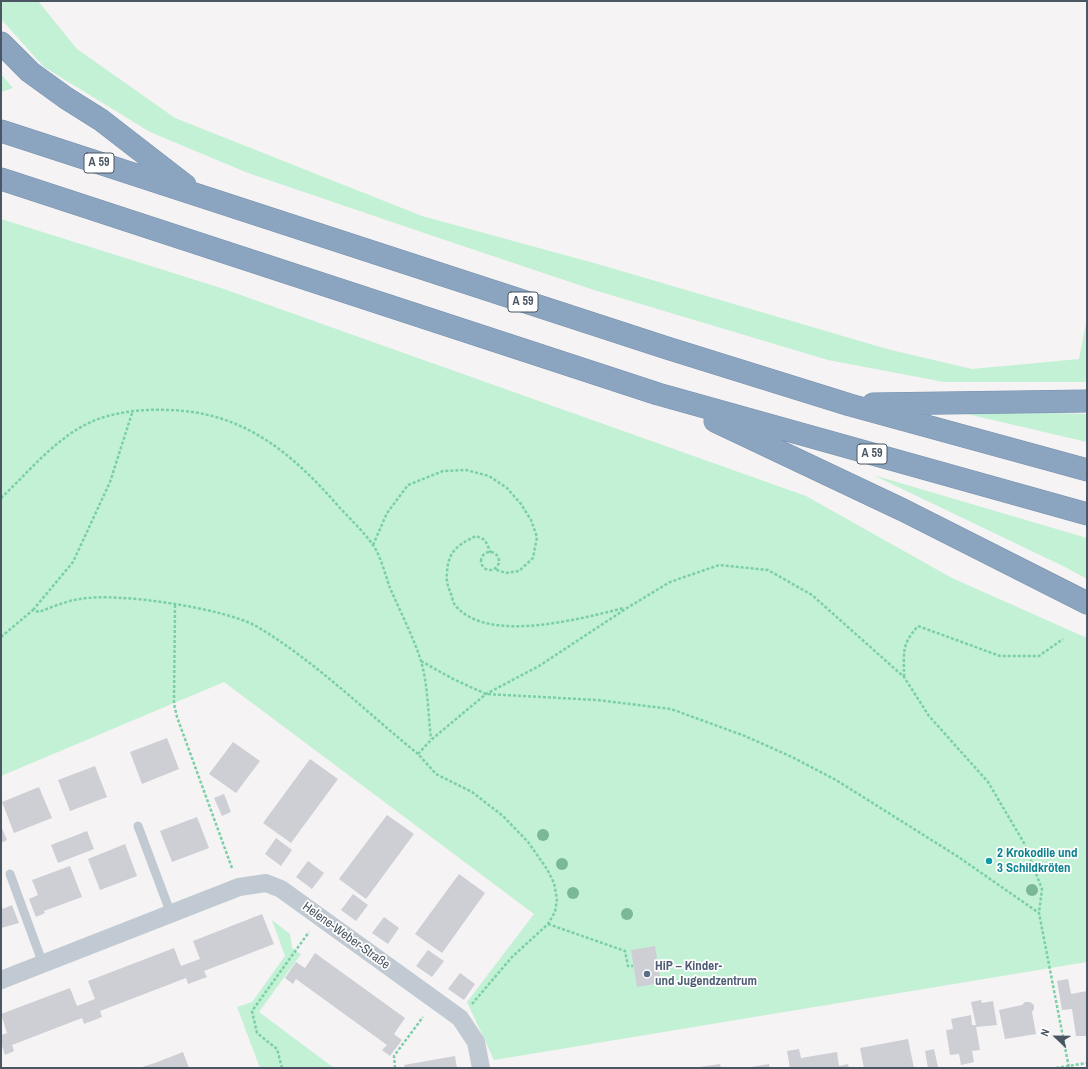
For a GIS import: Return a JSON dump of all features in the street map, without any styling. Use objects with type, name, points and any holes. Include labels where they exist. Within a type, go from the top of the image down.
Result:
[{"type":"highway","points":[[1,43],[30,72],[66,98],[101,120],[197,195]]},
{"type":"highway","name":"A 59","points":[[1,131],[668,348],[850,405],[1087,470]]},
{"type":"highway","name":"A 59","points":[[1,179],[69,200],[406,313],[658,394],[1087,514]]},
{"type":"highway","points":[[1,192],[69,200]]},
{"type":"highway","points":[[658,394],[904,510],[1087,603]]},
{"type":"highway","points":[[850,405],[1087,401]]},
{"type":"street","name":"Helene-Weber-Straße","points":[[1,980],[239,887],[266,883],[281,889],[460,1018],[476,1042],[481,1068]]},
{"type":"lane","points":[[138,826],[171,914]]},
{"type":"lane","points":[[10,874],[43,964]]},
{"type":"path","points":[[1,498],[45,455],[69,435],[99,418],[134,410],[192,410],[215,415],[251,430],[266,439],[299,465],[327,492],[373,545],[421,661],[431,740]]},
{"type":"path","points":[[1,637],[33,610],[73,562],[110,482],[134,410]]},
{"type":"path","points":[[373,545],[387,513],[408,485],[443,471],[466,470],[489,476],[507,488],[521,504],[537,537],[533,558],[519,571],[506,573],[494,569],[489,570],[482,565],[483,556],[491,553]]},
{"type":"path","points":[[494,569],[498,565],[496,555],[491,553],[485,540],[476,536],[460,543],[448,560],[446,581],[455,605],[472,618],[511,627],[576,619],[627,608]]},
{"type":"path","points":[[418,754],[431,740],[486,694],[539,666],[627,608],[670,582],[719,565],[768,570],[812,594],[904,677],[929,716],[988,782],[1024,843],[1042,890],[1039,913],[1069,1067]]},
{"type":"path","points":[[33,610],[39,612],[80,599],[131,598],[212,611],[254,626],[314,665],[418,754],[436,774],[472,792],[503,816],[528,842],[547,869],[554,883],[557,900],[555,912],[548,924],[512,956],[460,1018]]},
{"type":"path","points":[[175,605],[174,704],[177,717],[239,887]]},
{"type":"path","points":[[904,677],[904,648],[909,636],[918,626],[1000,656],[1039,656],[1063,639]]},
{"type":"path","points":[[421,661],[453,679],[486,694],[597,700],[671,709],[745,736],[792,757],[854,791],[956,856],[1039,913]]},
{"type":"path","points":[[282,1068],[277,1048],[257,1033],[252,1011],[320,917]]},
{"type":"path","points":[[548,924],[625,951],[628,966],[633,966]]},
{"type":"path","points":[[395,1068],[394,1056],[436,1000]]},
{"type":"path","points":[[1056,1068],[1087,1063]]},
{"type":"green space","points":[[1,1],[38,1],[77,49],[175,118],[422,216],[601,265],[887,349],[972,369],[1079,359],[1087,318],[1087,382],[944,382],[828,360],[594,290],[248,173],[150,132],[44,67],[1,19]]},
{"type":"green space","points":[[1,74],[13,88],[1,92]]},
{"type":"green space","points":[[1,219],[221,288],[806,496],[952,578],[1087,638],[1087,962],[494,1060],[467,1002],[534,914],[224,682],[1,776]]},
{"type":"green space","points":[[950,410],[1087,414],[1087,442]]},
{"type":"green space","points":[[873,475],[1087,538],[1087,579],[1067,568]]},
{"type":"green space","points":[[272,920],[290,934],[292,948],[301,954],[259,1012],[334,1068],[260,1068],[237,1007],[252,1002],[285,956]]},
{"type":"building","points":[[167,738],[179,769],[142,784],[130,752]]},
{"type":"building","points":[[233,742],[260,761],[236,793],[209,774]]},
{"type":"building","points":[[310,759],[338,779],[291,843],[263,823]]},
{"type":"building","points":[[95,766],[107,797],[70,811],[58,780]]},
{"type":"building","points":[[39,787],[52,818],[14,833],[2,802]]},
{"type":"building","points":[[224,794],[231,812],[222,816],[214,798]]},
{"type":"building","points":[[387,815],[414,834],[366,899],[339,879]]},
{"type":"building","points":[[197,817],[209,848],[172,862],[160,831]]},
{"type":"building","points":[[1,826],[7,840],[1,843]]},
{"type":"building","points":[[87,831],[94,849],[58,863],[51,845]]},
{"type":"building","points":[[276,838],[292,850],[281,866],[265,854]]},
{"type":"building","points":[[125,844],[137,876],[100,890],[88,859]]},
{"type":"building","points":[[308,861],[324,873],[312,889],[296,877]]},
{"type":"building","points":[[70,866],[82,897],[44,911],[45,913],[36,917],[29,899],[38,895],[32,880]]},
{"type":"building","points":[[459,874],[485,893],[442,953],[415,934]]},
{"type":"building","points":[[353,894],[368,905],[356,921],[341,910]]},
{"type":"building","points":[[1,904],[3,909],[12,905],[19,923],[1,928]]},
{"type":"building","points":[[262,914],[274,944],[204,971],[207,977],[188,984],[186,978],[100,1011],[102,1017],[84,1024],[82,1018],[12,1045],[14,1051],[5,1055],[1,1043],[1,1035],[7,1033],[1,1014],[70,988],[77,1006],[95,999],[88,981],[174,948],[181,966],[200,959],[193,941]]},
{"type":"building","points":[[384,917],[399,928],[388,944],[372,933]]},
{"type":"building","name":"HiP – Kinder- und Jugendzentrum","points":[[655,946],[661,983],[637,987],[631,950]]},
{"type":"building","points":[[428,950],[444,961],[432,977],[416,966]]},
{"type":"building","points":[[315,953],[405,1018],[394,1034],[402,1040],[390,1056],[382,1050],[387,1045],[296,979],[293,984],[285,978],[296,962],[305,968]]},
{"type":"building","points":[[460,973],[475,984],[464,1000],[448,989]]},
{"type":"building","points":[[1068,979],[1071,994],[1087,991],[1087,1036],[1076,1036],[1072,1009],[1062,1010],[1057,981]]},
{"type":"building","points":[[981,1000],[982,1003],[993,1001],[997,1025],[976,1027],[980,1050],[972,1051],[974,1062],[961,1065],[959,1054],[950,1055],[946,1030],[953,1029],[951,1019],[971,1015],[972,1025],[976,1025],[971,1002]]},
{"type":"building","points":[[1025,1002],[1030,1002],[1034,1005],[1032,1012],[1036,1034],[1005,1039],[999,1010],[1022,1005]]},
{"type":"building","points":[[908,1039],[914,1068],[864,1068],[860,1048]]},
{"type":"building","points":[[799,1049],[801,1058],[837,1052],[839,1066],[848,1064],[849,1068],[790,1068],[787,1051]]},
{"type":"building","points":[[934,1049],[938,1067],[928,1068],[925,1051]]},
{"type":"building","points":[[183,1052],[189,1068],[139,1068],[155,1063]]},
{"type":"building","points":[[455,1056],[457,1068],[405,1068],[404,1065]]},
{"type":"building","points":[[720,1064],[721,1068],[700,1068],[700,1067]]},
{"type":"building","points":[[769,1064],[770,1068],[751,1068],[751,1067]]},
{"type":"place","name":"2 Krokodile und 3 Schildkröten","points":[[989,861]]},
{"type":"place","name":"HiP – Kinder- und Jugendzentrum","points":[[647,974]]}]
